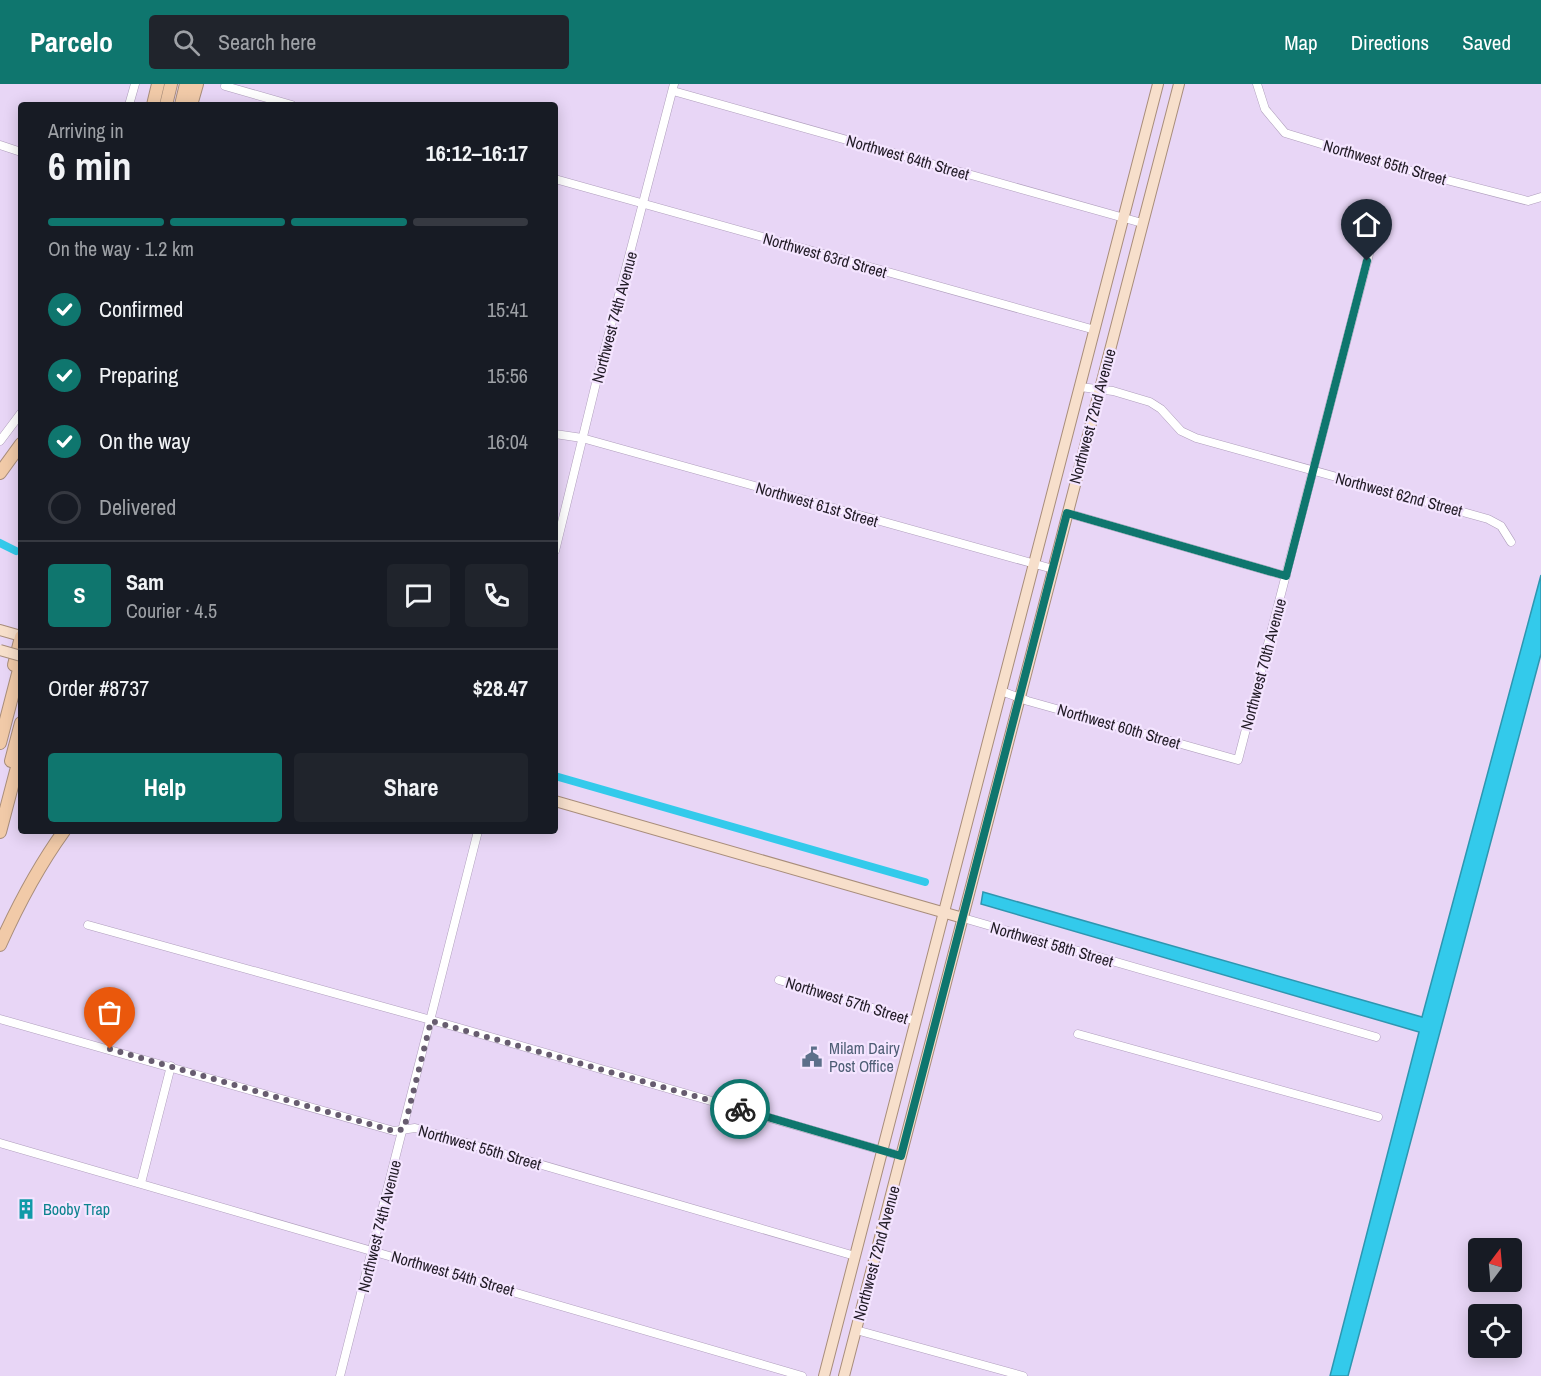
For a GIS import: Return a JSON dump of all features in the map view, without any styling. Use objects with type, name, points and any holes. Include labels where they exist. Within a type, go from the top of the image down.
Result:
[{"type":"highway","points":[[154,102],[158,84]]},
{"type":"highway","points":[[167,102],[171,84]]},
{"type":"highway","points":[[182,102],[186,84]]},
{"type":"highway","points":[[192,102],[197,84]]},
{"type":"highway","points":[[0,473],[18,448]]},
{"type":"highway","points":[[0,716],[18,647]]},
{"type":"highway","points":[[0,743],[18,674]]},
{"type":"highway","points":[[0,802],[18,734]]},
{"type":"highway","points":[[0,832],[18,763]]},
{"type":"highway","points":[[0,945],[17,907],[45,857],[62,834]]},
{"type":"main road","name":"Northwest 72nd Avenue","points":[[824,1376],[1158,84]]},
{"type":"main road","name":"Northwest 72nd Avenue","points":[[844,1376],[1179,84]]},
{"type":"main road","points":[[0,630],[18,635]]},
{"type":"main road","points":[[0,650],[18,655]]},
{"type":"main road","name":"Northwest 58th Street","points":[[558,802],[963,918]]},
{"type":"street","points":[[130,102],[135,84]]},
{"type":"street","name":"Northwest 65th Street","points":[[1257,84],[1265,109],[1285,133],[1400,168],[1528,201],[1541,197]]},
{"type":"street","points":[[225,86],[281,102]]},
{"type":"street","name":"Northwest 64th Street","points":[[674,87],[1142,224]]},
{"type":"street","name":"Northwest 74th Avenue","points":[[558,538],[674,87]]},
{"type":"street","points":[[0,145],[18,151]]},
{"type":"street","name":"Northwest 63rd Street","points":[[558,180],[1095,330]]},
{"type":"street","name":"Northwest 70th Avenue","points":[[1238,760],[1369,254]]},
{"type":"street","name":"Northwest 62nd Street","points":[[1080,387],[1113,391],[1150,402],[1161,409],[1181,431],[1196,438],[1488,519],[1501,526],[1511,542]]},
{"type":"street","points":[[0,441],[18,417]]},
{"type":"street","name":"Northwest 61st Street","points":[[558,434],[582,438],[1053,569]]},
{"type":"street","points":[[1067,513],[1286,576]]},
{"type":"street","name":"Northwest 60th Street","points":[[1001,691],[1238,760]]},
{"type":"street","name":"Northwest 74th Avenue","points":[[340,1376],[477,834]]},
{"type":"street","name":"Northwest 58th Street","points":[[963,918],[1376,1037]]},
{"type":"street","points":[[88,925],[901,1156]]},
{"type":"street","name":"Northwest 57th Street","points":[[779,980],[916,1021]]},
{"type":"street","name":"Northwest 55th Street","points":[[0,1019],[394,1131],[415,1128],[855,1256]]},
{"type":"street","points":[[1078,1034],[1378,1117]]},
{"type":"street","points":[[141,1183],[171,1066]]},
{"type":"street","name":"Northwest 54th Street","points":[[0,1143],[802,1376]]},
{"type":"street","points":[[856,1330],[1023,1376]]},
{"type":"water","points":[[1541,575],[1541,654],[1348,1376],[1330,1376],[1419,1032],[981,904],[983,892],[1422,1017]]},
{"type":"waterway","points":[[0,543],[16,551]]},
{"type":"waterway","points":[[558,777],[925,882]]},
{"type":"way so far","points":[[110,1049],[394,1131],[404,1129],[431,1021],[740,1109]]},
{"type":"place","name":"Milam Dairy Post Office","points":[[812,1057]]},
{"type":"place","name":"Booby Trap","points":[[26,1209]]},
{"type":"route","points":[[740,1109],[901,1156],[1067,513],[1286,576],[1367,261]]}]
